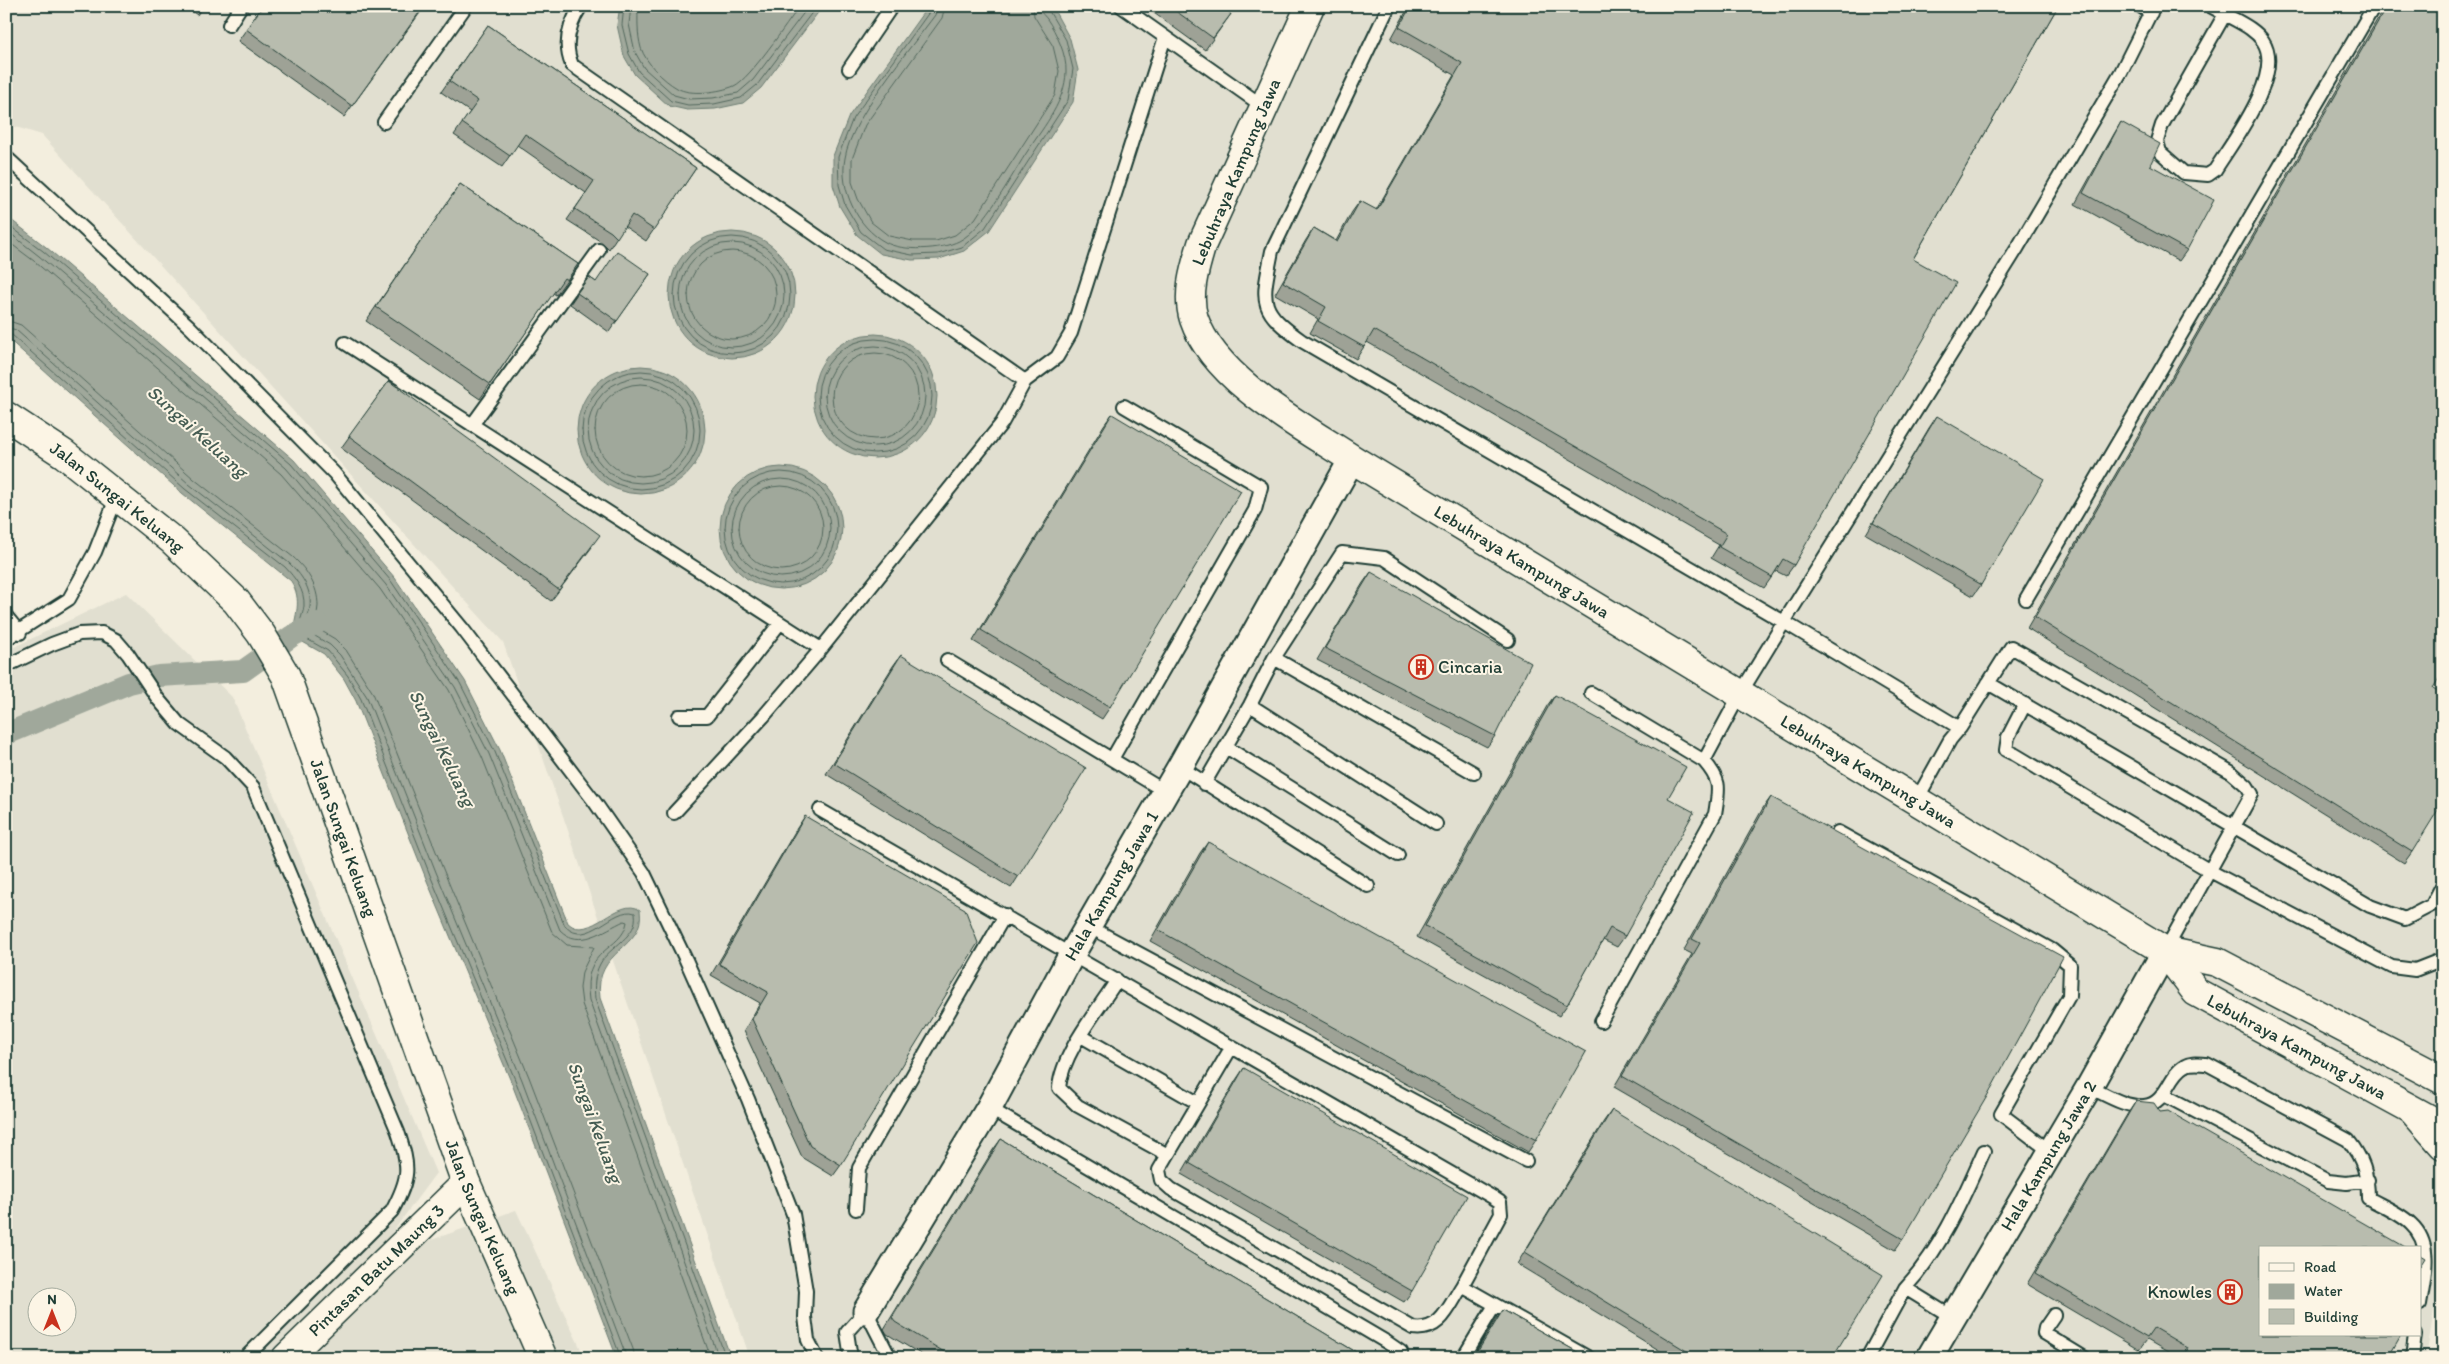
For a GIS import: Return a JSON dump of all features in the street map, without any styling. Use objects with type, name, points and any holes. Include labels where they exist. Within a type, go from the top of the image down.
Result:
[{"type":"main road","name":"Lebuhraya Kampung Jawa","points":[[1310,6],[1202,244],[1193,272],[1191,298],[1193,318],[1206,346],[1251,393],[1352,459],[2165,951],[2217,962],[2443,1080]]},
{"type":"main road","name":"Jalan Sungai Keluang","points":[[6,416],[64,454],[173,541],[236,601],[261,634],[286,676],[466,1182],[542,1358]]},
{"type":"main road","name":"Lebuhraya Kampung Jawa","points":[[2165,951],[2196,992],[2414,1112],[2443,1126]]},
{"type":"main road","points":[[2414,1112],[2443,1145]]},
{"type":"main road","name":"Pintasan Batu Maung 3","points":[[286,1358],[466,1182]]},
{"type":"street","name":"Hala Kampung Jawa 1","points":[[866,1310],[989,1108],[1072,954],[1166,792],[1352,459]]},
{"type":"street","name":"Hala Kampung Jawa 2","points":[[1929,1358],[1952,1316],[2090,1087],[2165,951]]},
{"type":"lane","points":[[228,25],[242,6]]},
{"type":"lane","points":[[384,122],[466,6]]},
{"type":"lane","points":[[581,6],[567,36],[566,52],[572,65],[1025,381]]},
{"type":"lane","points":[[849,69],[892,6]]},
{"type":"lane","points":[[1389,6],[1272,251],[1265,288],[1268,311],[1277,323],[1302,341],[1784,622],[1960,728]]},
{"type":"lane","points":[[1704,761],[1740,694],[2018,247],[2121,72],[2153,10],[2140,6]]},
{"type":"lane","points":[[2210,6],[2225,14],[2252,30],[2263,41],[2268,56],[2267,76],[2256,102],[2215,170],[2208,176],[2184,173],[2160,152],[2157,141],[2162,124],[2225,14]]},
{"type":"lane","points":[[2026,599],[2374,6]]},
{"type":"lane","points":[[1129,8],[1165,37],[1264,106]]},
{"type":"lane","points":[[674,813],[763,717],[821,649],[1002,423],[1025,381],[1057,357],[1072,334],[1165,37]]},
{"type":"lane","points":[[6,157],[190,327],[334,474],[462,628],[594,802],[644,873],[686,960],[748,1100],[793,1214],[806,1291],[805,1316],[808,1340],[817,1358]]},
{"type":"lane","points":[[472,425],[599,250]]},
{"type":"lane","points":[[345,343],[821,649]]},
{"type":"lane","points":[[1112,759],[1255,510],[1261,486],[1124,406]]},
{"type":"lane","points":[[6,639],[70,599],[95,552],[117,496]]},
{"type":"lane","points":[[1204,784],[1250,705],[1274,658],[1342,553],[1384,558],[1508,640]]},
{"type":"lane","points":[[6,616],[20,632]]},
{"type":"lane","points":[[678,716],[707,716],[780,623]]},
{"type":"lane","points":[[6,666],[52,644],[79,634],[102,632],[116,640],[128,654],[158,699],[179,724],[225,757],[253,787],[398,1132],[407,1160],[405,1186],[392,1211],[245,1358]]},
{"type":"lane","points":[[1916,801],[1950,740],[1960,728],[2011,647],[2231,772],[2247,786],[2252,794],[2236,826],[2165,951]]},
{"type":"lane","points":[[1274,658],[1474,773]]},
{"type":"lane","points":[[947,660],[1166,792]]},
{"type":"lane","points":[[1988,683],[2236,826],[2370,906],[2405,919],[2432,905],[2443,884]]},
{"type":"lane","points":[[1591,693],[1704,761],[1717,776],[1718,792],[1715,814],[1601,1021]]},
{"type":"lane","points":[[2025,704],[2008,737],[2006,750],[2210,872],[2392,967],[2415,970],[2443,959]]},
{"type":"lane","points":[[1250,705],[1436,824]]},
{"type":"lane","points":[[1226,747],[1398,855]]},
{"type":"lane","points":[[1180,767],[1204,784],[1368,886]]},
{"type":"lane","points":[[820,810],[1500,1202],[1501,1214],[1462,1286],[1442,1318],[1432,1328],[1422,1330],[1413,1328],[1171,1189],[1161,1180],[1159,1170],[1231,1048]]},
{"type":"lane","points":[[1838,832],[2052,950],[2070,965],[2069,996],[2001,1114],[2051,1152]]},
{"type":"lane","points":[[856,1209],[859,1168],[1005,915]]},
{"type":"lane","points":[[1088,926],[1526,1161]]},
{"type":"lane","points":[[1117,980],[1081,1036],[1060,1074],[1059,1088],[1078,1106],[1168,1155]]},
{"type":"lane","points":[[1081,1036],[1198,1103]]},
{"type":"lane","points":[[2156,1116],[2182,1067],[2190,1064],[2208,1064],[2348,1140],[2360,1154],[2368,1180],[2368,1198],[2412,1224],[2424,1241],[2427,1264],[2422,1293]]},
{"type":"lane","points":[[2090,1087],[2126,1103],[2144,1106],[2166,1097],[2328,1181],[2347,1183],[2368,1180]]},
{"type":"lane","points":[[989,1108],[1388,1343],[1401,1352],[1401,1358]]},
{"type":"lane","points":[[1866,1358],[1905,1288],[1916,1276],[1951,1225],[1984,1152]]},
{"type":"lane","points":[[1462,1286],[1588,1358]]},
{"type":"lane","points":[[1905,1288],[1952,1316]]},
{"type":"lane","points":[[1463,1358],[1495,1305]]},
{"type":"lane","points":[[850,1358],[847,1332],[866,1310],[890,1358]]},
{"type":"lane","points":[[2054,1316],[2045,1328],[2044,1333],[2084,1358]]},
{"type":"lane","points":[[2412,1358],[2415,1336]]},
{"type":"shaded area","points":[[6,6],[2443,6],[2443,1257],[2426,1358],[750,1358],[503,642],[42,135],[6,124]]},
{"type":"shaded area","points":[[126,593],[232,697],[436,1173],[372,1260],[269,1358],[6,1358],[6,651]]},
{"type":"shaded area","points":[[516,1210],[585,1358],[300,1358],[420,1244]]},
{"type":"water","points":[[620,6],[823,6],[761,88],[743,103],[715,109],[687,110],[669,106],[635,75],[624,56],[617,25]]},
{"type":"water","points":[[928,6],[1048,6],[1054,10],[1070,39],[1078,70],[1073,102],[989,231],[964,251],[939,259],[912,260],[881,254],[857,235],[840,207],[833,185],[833,156],[849,116]]},
{"type":"water","name":"Sungai Keluang","points":[[6,216],[46,247],[294,460],[395,578],[465,681],[500,750],[568,923],[576,928],[585,927],[623,909],[632,907],[640,910],[640,923],[635,933],[604,969],[600,982],[600,998],[731,1358],[617,1358],[512,1084],[425,876],[356,701],[344,679],[324,654],[292,636],[297,595],[291,581],[182,493],[6,337]]},
{"type":"water","points":[[732,232],[756,237],[777,250],[790,271],[795,295],[790,319],[777,340],[756,353],[732,358],[708,353],[687,340],[674,319],[669,295],[674,271],[687,250],[708,237]]},
{"type":"water","points":[[875,334],[899,339],[919,352],[932,372],[937,396],[932,420],[919,440],[899,453],[875,458],[851,453],[831,440],[818,420],[813,396],[818,372],[831,352],[851,339]]},
{"type":"water","points":[[641,366],[654,367],[677,376],[695,394],[704,417],[704,443],[695,466],[677,484],[654,493],[641,494],[628,493],[605,484],[587,466],[578,443],[577,430],[578,417],[587,394],[605,376],[628,367]]},
{"type":"water","points":[[781,467],[793,468],[804,472],[824,485],[837,505],[841,516],[841,540],[837,551],[824,571],[804,584],[793,588],[781,589],[769,588],[758,584],[738,571],[725,551],[721,540],[720,528],[721,516],[725,505],[738,485],[758,472],[769,468]]},
{"type":"building","points":[[263,6],[424,6],[352,106],[246,29]]},
{"type":"building","points":[[1169,6],[1224,6],[1223,8],[1231,14],[1213,38]]},
{"type":"building","points":[[1411,6],[2058,6],[1913,259],[1956,283],[1794,565],[1783,559],[1772,577],[1719,547],[1727,534],[1374,330],[1364,347],[1318,321],[1326,307],[1283,282],[1314,228],[1337,242],[1360,201],[1377,210],[1462,63],[1399,27]]},
{"type":"building","points":[[2387,6],[2443,6],[2443,672],[2433,688],[2443,694],[2443,802],[2412,852],[2035,617]]},
{"type":"building","points":[[488,25],[696,168],[654,230],[632,215],[617,238],[611,232],[575,209],[594,181],[525,134],[510,156],[462,123],[478,101],[449,81]]},
{"type":"building","points":[[2121,122],[2160,144],[2150,165],[2214,200],[2187,250],[2083,193]]},
{"type":"building","points":[[460,184],[578,264],[567,280],[564,278],[490,384],[376,307]]},
{"type":"building","points":[[617,251],[650,274],[617,321],[577,293],[589,277],[596,282]]},
{"type":"building","points":[[389,381],[600,535],[559,590],[349,436]]},
{"type":"building","points":[[1112,414],[1241,491],[1110,707],[981,630]]},
{"type":"building","points":[[1937,416],[2044,479],[1981,585],[1873,523]]},
{"type":"building","name":"Cincaria","points":[[1371,572],[1531,663],[1495,736],[1325,648]]},
{"type":"building","points":[[901,655],[1086,768],[1018,877],[834,763]]},
{"type":"building","points":[[1555,695],[1686,767],[1668,798],[1694,812],[1625,936],[1610,928],[1567,1005],[1425,926]]},
{"type":"building","points":[[1771,797],[2063,957],[1986,1098],[1903,1239],[1622,1076],[1700,943],[1692,939]]},
{"type":"building","points":[[805,816],[965,909],[978,943],[841,1165],[810,1146],[752,1019],[768,992],[719,964]]},
{"type":"building","points":[[1208,842],[1586,1052],[1536,1140],[1158,930]]},
{"type":"building","points":[[1244,1068],[1467,1196],[1412,1291],[1189,1163]]},
{"type":"building","points":[[2136,1101],[2154,1103],[2160,1112],[2168,1111],[2404,1246],[2259,1246],[2259,1336],[2400,1336],[2388,1358],[2182,1358],[2188,1348],[2154,1328],[2147,1338],[2035,1273]]},
{"type":"building","points":[[1612,1110],[1883,1275],[1832,1358],[1698,1358],[1525,1252]]},
{"type":"building","points":[[1001,1139],[1366,1358],[954,1358],[895,1322],[892,1318]]},
{"type":"building","points":[[1503,1310],[1588,1358],[1469,1358],[1470,1355],[1478,1351]]},
{"type":"waterway","points":[[6,734],[129,683],[159,676],[243,671],[292,636],[317,623]]},
{"type":"place","name":"Cincaria","points":[[1421,667]]},
{"type":"place","name":"Knowles","points":[[2230,1292]]}]
